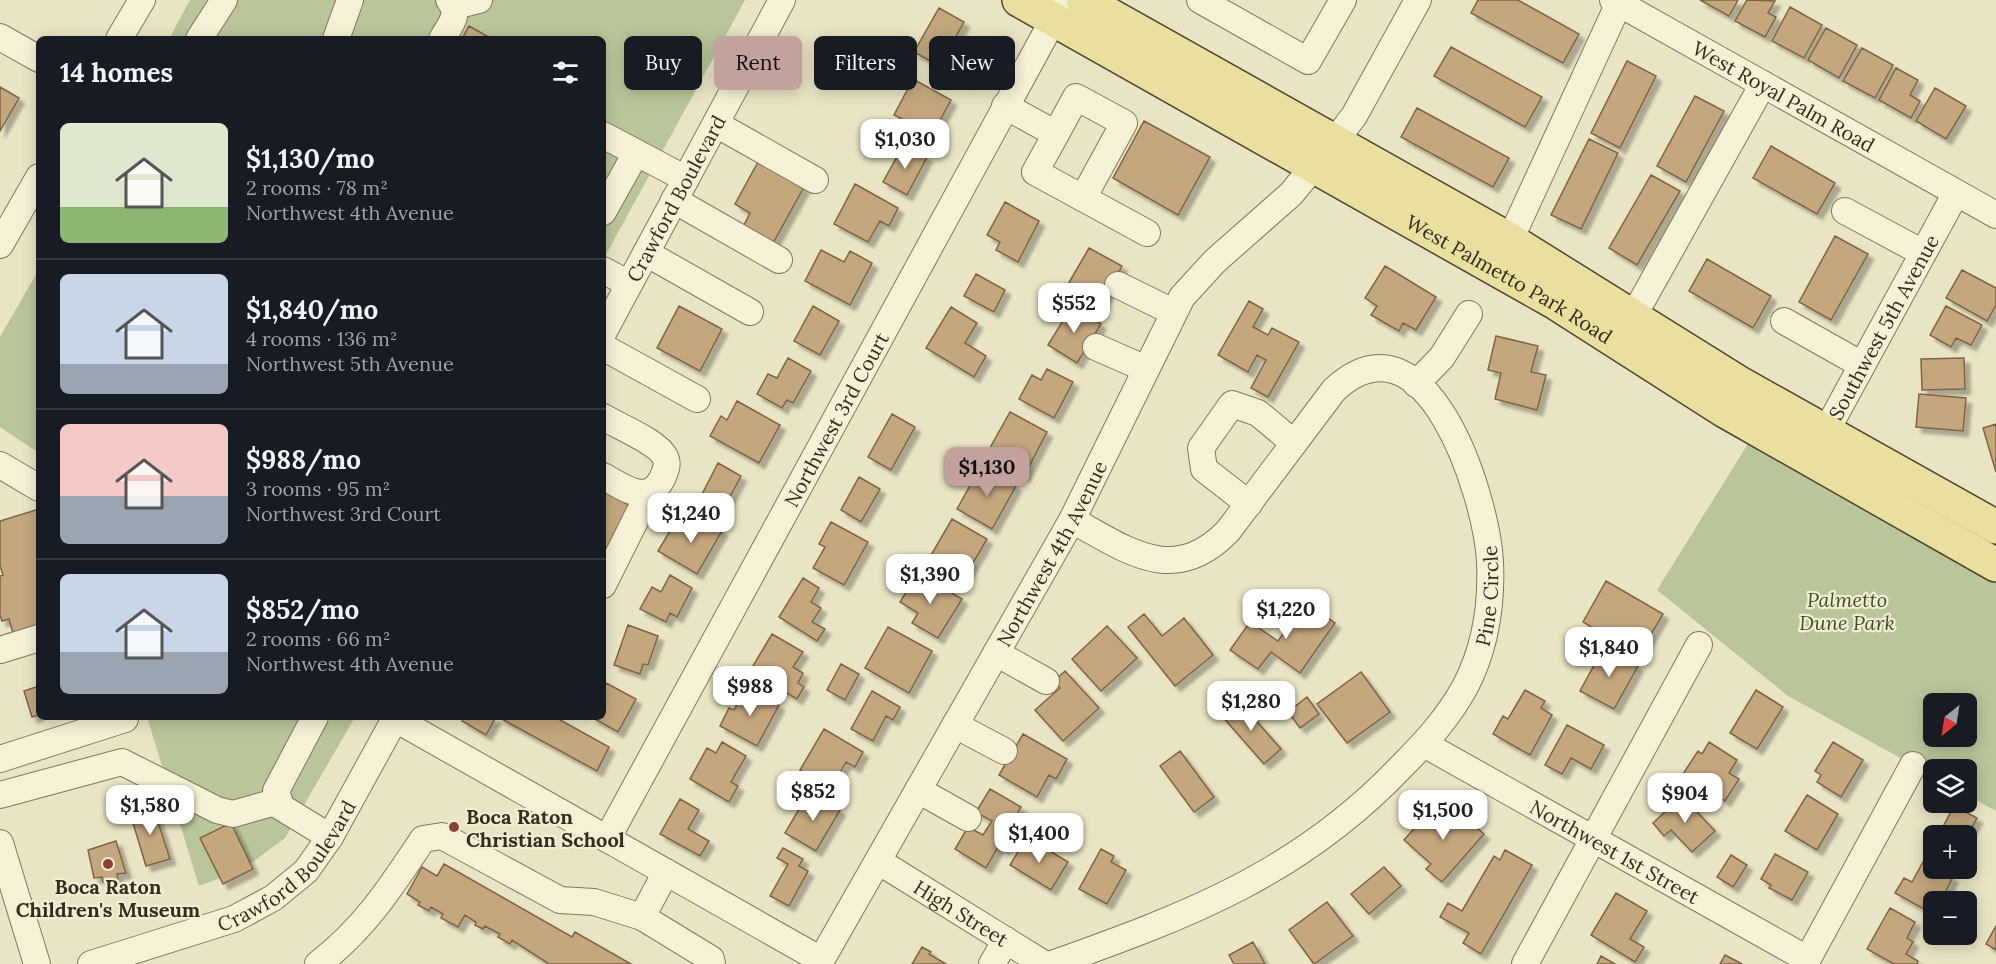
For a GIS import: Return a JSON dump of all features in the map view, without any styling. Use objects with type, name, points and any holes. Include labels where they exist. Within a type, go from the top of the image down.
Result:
[{"type":"main road","name":"West Palmetto Park Road","points":[[1019,0],[1058,10],[1324,155],[1510,240],[1634,315],[1741,384],[1996,527]]},
{"type":"main road","name":"West Palmetto Park Road","points":[[1083,0],[1668,376],[1996,565]]},
{"type":"street","points":[[121,36],[142,0]]},
{"type":"street","points":[[202,36],[224,0]]},
{"type":"street","points":[[337,36],[350,0]]},
{"type":"street","points":[[444,36],[456,16],[452,3],[479,0]]},
{"type":"street","name":"Crawford Boulevard","points":[[606,327],[782,0]]},
{"type":"street","points":[[1200,0],[1308,61],[1343,0]]},
{"type":"street","name":"Northwest 4th Avenue","points":[[820,962],[1072,520],[1173,312],[1205,271],[1291,194],[1324,155],[1354,116],[1418,0]]},
{"type":"street","points":[[1510,240],[1616,2]]},
{"type":"street","name":"West Royal Palm Road","points":[[1616,2],[1996,215]]},
{"type":"street","name":"Northwest 3rd Court","points":[[607,839],[1058,10]]},
{"type":"street","points":[[0,37],[36,57]]},
{"type":"street","points":[[1634,315],[1762,84]]},
{"type":"street","points":[[1083,198],[1124,123],[1076,97],[1035,172],[1147,233]]},
{"type":"street","points":[[1005,106],[1056,134]]},
{"type":"street","points":[[716,124],[815,180]]},
{"type":"street","points":[[606,137],[636,153],[680,190],[779,260]]},
{"type":"street","points":[[606,204],[636,153]]},
{"type":"street","points":[[0,245],[36,182]]},
{"type":"street","name":"Southwest 5th Avenue","points":[[1811,460],[1956,193]]},
{"type":"street","points":[[1845,211],[1923,253]]},
{"type":"street","points":[[646,253],[750,312]]},
{"type":"street","points":[[606,272],[629,284]]},
{"type":"street","points":[[1118,285],[1173,312]]},
{"type":"street","points":[[1416,384],[1442,357],[1469,314]]},
{"type":"street","points":[[1784,321],[1862,365]]},
{"type":"street","points":[[1096,347],[1146,369]]},
{"type":"street","points":[[606,349],[697,399]]},
{"type":"street","name":"Pine Circle","points":[[1052,964],[1163,924],[1260,878],[1316,842],[1355,812],[1424,744],[1455,704],[1479,653],[1489,599],[1490,563],[1483,510],[1473,475],[1459,442],[1442,412],[1416,384],[1402,374],[1384,369],[1365,369],[1348,377],[1334,390],[1249,504],[1215,544],[1184,560],[1166,561],[1131,553],[1072,520]]},
{"type":"street","points":[[1249,504],[1204,469],[1201,448],[1232,404],[1258,413],[1294,443]]},
{"type":"street","points":[[606,419],[653,444],[665,456],[667,467],[658,486],[649,493],[606,579]]},
{"type":"street","points":[[0,465],[36,486]]},
{"type":"street","points":[[606,478],[634,493],[649,493]]},
{"type":"street","points":[[0,650],[36,639]]},
{"type":"street","points":[[1525,964],[1699,645]]},
{"type":"street","points":[[996,653],[1046,681]]},
{"type":"street","points":[[0,759],[122,720]]},
{"type":"street","points":[[313,720],[276,791],[281,807],[330,837]]},
{"type":"street","name":"Crawford Boulevard","points":[[91,964],[116,961],[234,919],[273,898],[306,871],[330,837],[394,720]]},
{"type":"street","points":[[399,720],[820,962]]},
{"type":"street","points":[[955,725],[1004,750]]},
{"type":"street","name":"Northwest 1st Street","points":[[1424,744],[1806,962]]},
{"type":"street","points":[[0,795],[122,762],[217,810],[233,814],[279,801]]},
{"type":"street","points":[[1806,962],[1913,765]]},
{"type":"street","points":[[918,790],[968,818]]},
{"type":"street","points":[[318,964],[345,943],[376,910],[423,839],[442,836],[560,900],[594,902],[642,917],[711,959],[712,964]]},
{"type":"street","points":[[0,843],[37,964]]},
{"type":"street","name":"High Street","points":[[878,861],[1044,964]]},
{"type":"street","points":[[642,917],[666,872]]},
{"type":"street","points":[[992,964],[1006,940]]},
{"type":"green space","points":[[190,0],[745,0],[725,36],[714,36],[714,57],[702,79],[702,36],[624,36],[624,90],[696,90],[606,255],[606,36],[171,36]]},
{"type":"green space","points":[[36,274],[36,451],[0,427],[0,337]]},
{"type":"green space","name":"Palmetto Dune Park","points":[[1751,439],[1996,577],[1996,811],[1977,801],[1977,759],[1923,759],[1923,770],[1788,696],[1657,590]]},
{"type":"green space","points":[[148,720],[353,720],[285,838],[242,870],[199,886]]},
{"type":"building","points":[[1478,0],[1518,0],[1579,34],[1563,63],[1471,13]]},
{"type":"building","points":[[1700,0],[1738,0],[1729,16]]},
{"type":"building","points":[[1747,0],[1775,1],[1768,13],[1776,17],[1765,37],[1735,21]]},
{"type":"building","points":[[1790,7],[1822,25],[1804,58],[1772,41]]},
{"type":"building","points":[[939,8],[964,22],[956,36],[929,36],[929,60],[917,54],[917,47]]},
{"type":"building","points":[[469,26],[487,36],[464,36]]},
{"type":"building","points":[[1826,28],[1857,45],[1839,78],[1808,60]]},
{"type":"building","points":[[1451,47],[1542,97],[1525,127],[1434,76]]},
{"type":"building","points":[[1862,48],[1893,65],[1875,98],[1843,81]]},
{"type":"building","points":[[1627,61],[1656,76],[1620,148],[1591,133]]},
{"type":"building","points":[[1896,68],[1918,80],[1910,95],[1920,101],[1911,118],[1879,100]]},
{"type":"building","points":[[917,81],[929,90],[951,100],[932,135],[894,115],[907,90],[917,90]]},
{"type":"building","points":[[0,87],[19,98],[0,131]]},
{"type":"building","points":[[1935,88],[1966,106],[1946,139],[1916,121]]},
{"type":"building","points":[[1695,96],[1724,111],[1686,182],[1657,166]]},
{"type":"building","points":[[1417,108],[1509,158],[1493,187],[1401,137]]},
{"type":"building","points":[[1144,121],[1210,157],[1178,215],[1113,178]]},
{"type":"building","points":[[1589,139],[1618,153],[1581,229],[1551,215]]},
{"type":"building","points":[[904,144],[927,157],[907,195],[883,182]]},
{"type":"building","points":[[1771,146],[1835,183],[1817,214],[1753,178]]},
{"type":"building","points":[[758,162],[804,187],[772,245],[742,229],[750,213],[735,204]]},
{"type":"building","points":[[1651,175],[1680,191],[1637,265],[1609,248]]},
{"type":"building","points":[[855,184],[898,208],[889,226],[880,221],[868,242],[834,224]]},
{"type":"building","points":[[1005,202],[1039,221],[1018,262],[996,250],[1000,242],[987,235]]},
{"type":"building","points":[[1835,236],[1868,254],[1831,320],[1799,302]]},
{"type":"building","points":[[1089,248],[1122,266],[1101,305],[1067,286]]},
{"type":"building","points":[[821,250],[844,262],[850,251],[872,263],[850,305],[805,281]]},
{"type":"building","points":[[1707,259],[1771,296],[1753,328],[1689,291]]},
{"type":"building","points":[[1385,266],[1436,297],[1416,330],[1403,323],[1399,331],[1371,315],[1377,306],[1365,298]]},
{"type":"building","points":[[1962,270],[1996,288],[1996,305],[1987,321],[1946,298]]},
{"type":"building","points":[[976,274],[1005,290],[994,312],[964,296]]},
{"type":"building","points":[[1249,301],[1263,309],[1253,327],[1268,335],[1272,328],[1299,342],[1268,397],[1251,388],[1266,360],[1257,355],[1248,372],[1218,355]]},
{"type":"building","points":[[679,306],[722,329],[700,371],[657,348]]},
{"type":"building","points":[[813,306],[839,321],[820,355],[794,341]]},
{"type":"building","points":[[1072,306],[1101,324],[1077,363],[1048,345]]},
{"type":"building","points":[[1946,306],[1982,325],[1971,345],[1956,338],[1951,347],[1930,335]]},
{"type":"building","points":[[951,307],[977,323],[965,343],[986,356],[974,377],[926,348]]},
{"type":"building","points":[[1496,336],[1538,346],[1531,372],[1546,375],[1537,410],[1495,399],[1501,373],[1488,370]]},
{"type":"building","points":[[788,358],[811,371],[793,403],[787,400],[782,408],[757,394],[768,374],[777,378]]},
{"type":"building","points":[[1964,358],[1965,389],[1922,390],[1921,359]]},
{"type":"building","points":[[1047,369],[1073,382],[1054,418],[1019,399],[1032,375],[1041,380]]},
{"type":"building","points":[[1919,394],[1966,398],[1963,431],[1916,427]]},
{"type":"building","points":[[737,401],[780,425],[759,463],[710,436],[721,416],[727,420]]},
{"type":"building","points":[[1010,412],[1047,432],[1024,476],[986,455]]},
{"type":"building","points":[[892,414],[915,427],[891,470],[868,457]]},
{"type":"building","points":[[1996,424],[1996,472],[1983,428]]},
{"type":"building","points":[[718,463],[741,476],[721,514],[698,502]]},
{"type":"building","points":[[981,466],[1016,486],[992,529],[957,509]]},
{"type":"building","points":[[859,477],[880,489],[861,522],[841,510]]},
{"type":"building","points":[[606,493],[631,506],[606,552]]},
{"type":"building","points":[[36,510],[36,631],[14,637],[9,619],[2,621],[0,615],[0,576],[3,575],[0,566],[0,521]]},
{"type":"building","points":[[699,517],[722,531],[697,574],[658,551],[676,521],[691,529]]},
{"type":"building","points":[[952,519],[987,539],[962,582],[927,562]]},
{"type":"building","points":[[831,522],[868,542],[844,585],[813,568],[825,547],[819,544]]},
{"type":"building","points":[[918,573],[962,599],[938,638],[912,623],[918,613],[900,602]]},
{"type":"building","points":[[670,575],[692,588],[677,617],[670,613],[666,622],[640,609],[652,587],[661,592]]},
{"type":"building","points":[[803,578],[819,588],[811,602],[821,608],[812,622],[825,629],[817,641],[779,617]]},
{"type":"building","points":[[1606,581],[1663,614],[1639,655],[1583,622]]},
{"type":"building","points":[[1300,599],[1335,623],[1300,673],[1271,652],[1258,669],[1230,650],[1250,622],[1278,641],[1297,614],[1292,610]]},
{"type":"building","points":[[1144,614],[1162,636],[1184,618],[1213,655],[1175,686],[1128,627]]},
{"type":"building","points":[[628,625],[658,636],[648,665],[643,664],[640,674],[614,665]]},
{"type":"building","points":[[1107,626],[1137,658],[1101,691],[1072,659]]},
{"type":"building","points":[[888,627],[932,651],[909,693],[865,668]]},
{"type":"building","points":[[772,634],[803,652],[793,667],[803,673],[798,683],[804,687],[797,699],[750,671]]},
{"type":"building","points":[[1604,647],[1638,666],[1614,709],[1580,691]]},
{"type":"building","points":[[841,664],[859,674],[845,700],[827,690]]},
{"type":"building","points":[[1065,671],[1099,708],[1063,741],[1035,710],[1060,688],[1054,681]]},
{"type":"building","points":[[1361,672],[1390,712],[1347,743],[1317,704]]},
{"type":"building","points":[[606,683],[636,699],[618,732],[596,720],[606,720]]},
{"type":"building","points":[[36,687],[36,716],[32,717],[24,691]]},
{"type":"building","points":[[746,687],[779,705],[757,746],[720,726],[729,708],[734,710]]},
{"type":"building","points":[[1525,690],[1545,701],[1541,708],[1552,715],[1530,755],[1493,734],[1503,716],[1508,719]]},
{"type":"building","points":[[1756,690],[1783,707],[1757,749],[1730,733]]},
{"type":"building","points":[[872,691],[900,707],[893,720],[886,716],[873,741],[851,729]]},
{"type":"building","points":[[1307,697],[1319,714],[1300,728],[1288,712]]},
{"type":"building","points":[[1238,700],[1281,749],[1264,764],[1221,715]]},
{"type":"building","points":[[462,720],[494,720],[486,735]]},
{"type":"building","points":[[504,720],[560,720],[609,747],[597,771]]},
{"type":"building","points":[[1567,725],[1604,745],[1591,769],[1571,758],[1562,774],[1545,765]]},
{"type":"building","points":[[824,729],[863,752],[855,767],[846,762],[831,789],[800,770]]},
{"type":"building","points":[[1023,734],[1067,759],[1056,779],[1049,775],[1037,797],[999,775]]},
{"type":"building","points":[[722,742],[746,756],[731,782],[738,786],[729,802],[690,779],[707,748],[716,753]]},
{"type":"building","points":[[1709,742],[1737,760],[1729,773],[1739,779],[1725,801],[1683,774],[1698,751],[1702,754]]},
{"type":"building","points":[[1833,742],[1863,760],[1841,797],[1817,782],[1821,775],[1815,771]]},
{"type":"building","points":[[1180,751],[1214,797],[1194,812],[1160,766]]},
{"type":"building","points":[[990,789],[1021,807],[1007,830],[1013,834],[1004,848],[999,845],[986,868],[955,849],[968,827],[983,835],[992,821],[976,812]]},
{"type":"building","points":[[809,792],[840,810],[816,851],[785,833]]},
{"type":"building","points":[[1807,795],[1838,814],[1817,850],[1785,831]]},
{"type":"building","points":[[1682,796],[1715,831],[1692,852],[1671,830],[1664,836],[1653,823]]},
{"type":"building","points":[[680,799],[699,810],[688,829],[709,841],[700,856],[660,834]]},
{"type":"building","points":[[1436,804],[1457,822],[1463,816],[1484,834],[1442,882],[1426,869],[1431,864],[1404,840]]},
{"type":"building","points":[[153,806],[170,859],[146,866],[130,813]]},
{"type":"building","points":[[1950,813],[1967,813],[1977,818],[1973,825],[1944,825]]},
{"type":"building","points":[[231,823],[253,869],[223,884],[200,838]]},
{"type":"building","points":[[1027,837],[1068,862],[1051,890],[1010,865]]},
{"type":"building","name":"Boca Raton Children's Museum","points":[[116,841],[126,873],[117,874],[118,880],[103,882],[102,877],[94,878],[88,850]]},
{"type":"building","points":[[783,848],[803,859],[799,866],[808,871],[789,906],[770,896],[788,864],[777,858]]},
{"type":"building","points":[[1101,849],[1114,856],[1111,862],[1126,870],[1107,904],[1079,889]]},
{"type":"building","points":[[1505,850],[1532,865],[1481,954],[1463,943],[1469,933],[1440,917],[1448,903],[1462,911],[1494,856],[1500,860]]},
{"type":"building","points":[[1775,854],[1808,872],[1792,900],[1769,888],[1771,885],[1761,879]]},
{"type":"building","points":[[1731,855],[1747,865],[1733,887],[1717,877]]},
{"type":"building","points":[[1923,862],[1923,879],[1952,879],[1946,891],[1923,891],[1923,908],[1895,893],[1904,878],[1912,882]]},
{"type":"building","name":"Boca Raton Christian School","points":[[444,864],[572,937],[575,932],[631,964],[549,964],[512,940],[510,944],[498,937],[500,934],[485,926],[483,929],[475,925],[476,922],[465,915],[458,927],[441,918],[443,914],[431,907],[429,911],[418,905],[420,902],[407,894],[422,867],[437,876]]},
{"type":"building","points":[[1384,867],[1401,886],[1369,914],[1351,894]]},
{"type":"building","points":[[1616,893],[1647,911],[1630,939],[1644,947],[1635,962],[1591,935]]},
{"type":"building","points":[[1327,902],[1353,936],[1314,964],[1289,930]]},
{"type":"building","points":[[1890,908],[1915,922],[1907,938],[1913,942],[1906,954],[1918,961],[1917,964],[1894,964],[1867,949]]},
{"type":"building","points":[[1996,926],[1996,950],[1986,944]]},
{"type":"building","points":[[1253,942],[1265,964],[1234,964],[1229,955]]},
{"type":"building","points":[[922,947],[931,952],[929,954],[946,964],[912,964]]},
{"type":"building","points":[[1725,955],[1742,964],[1720,964]]},
{"type":"building","points":[[1601,956],[1615,964],[1597,964]]},
{"type":"place","name":"Boca Raton Christian School","points":[[454,827]]},
{"type":"place","name":"Boca Raton Children's Museum","points":[[108,864]]}]
